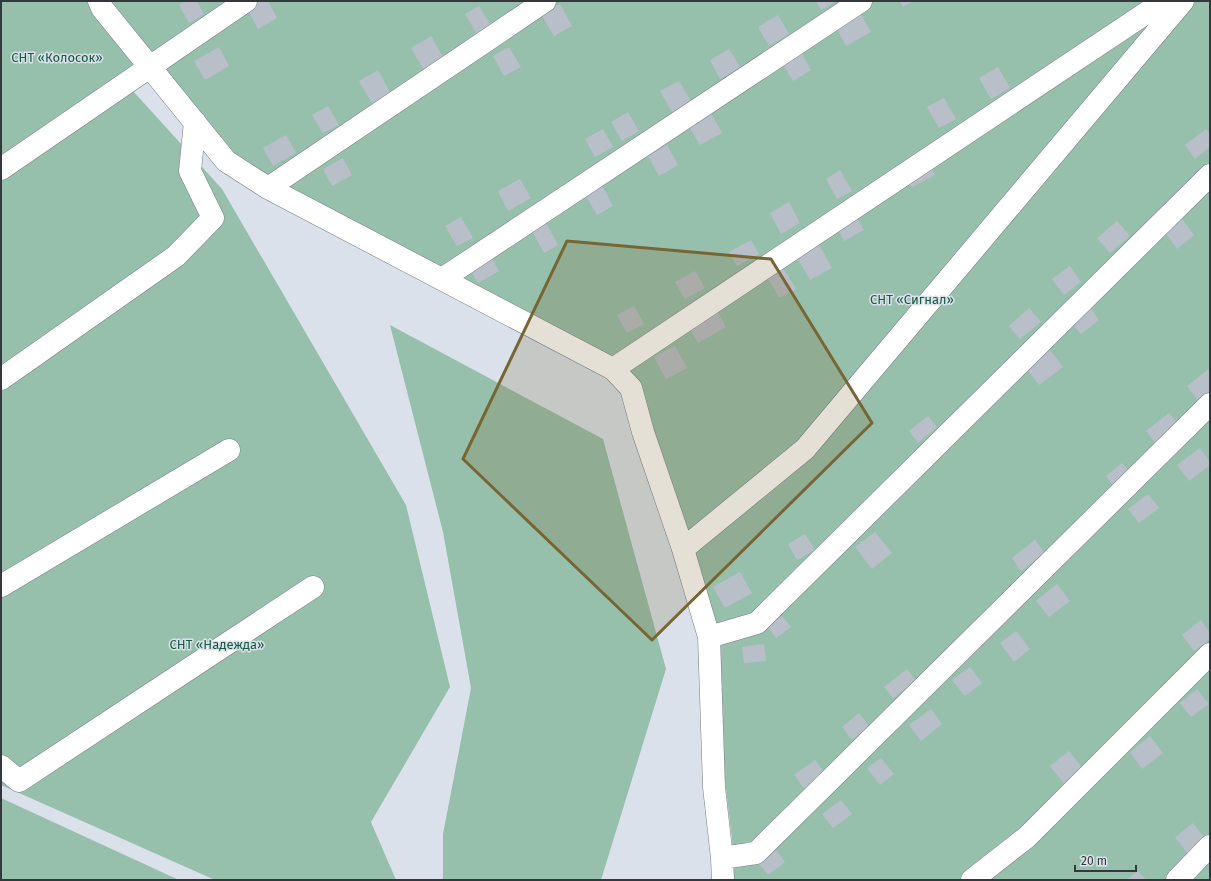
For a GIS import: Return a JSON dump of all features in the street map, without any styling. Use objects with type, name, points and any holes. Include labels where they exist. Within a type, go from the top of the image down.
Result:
[{"type":"lane","points":[[99,1],[102,8],[226,161],[268,188],[613,369],[631,388],[643,432],[684,549],[709,637],[714,787],[723,880]]},
{"type":"lane","points":[[1,169],[246,1]]},
{"type":"lane","points":[[268,188],[545,1]]},
{"type":"lane","points":[[442,279],[862,1]]},
{"type":"lane","points":[[613,369],[1164,1]]},
{"type":"lane","points":[[684,549],[805,449],[1183,1]]},
{"type":"lane","points":[[1,379],[176,256],[213,218],[190,171],[195,122]]},
{"type":"lane","points":[[709,637],[757,623],[1210,175]]},
{"type":"lane","points":[[722,858],[756,853],[1210,404]]},
{"type":"lane","points":[[1,586],[229,450]]},
{"type":"lane","points":[[1,766],[19,781],[313,587]]},
{"type":"lane","points":[[972,880],[1027,837],[1210,654]]},
{"type":"lane","points":[[1177,880],[1210,846]]},
{"type":"highlighted area","points":[[567,241],[771,259],[872,423],[652,640],[463,459]]},
{"type":"green space","name":"СНТ «Сигнал»","points":[[1,1],[1210,1],[1210,880],[733,880],[732,839],[724,772],[720,632],[620,371],[226,161],[155,58],[123,80],[222,189],[406,505],[450,687],[371,822],[396,880],[215,880],[1,785]]},
{"type":"green space","points":[[390,325],[603,439],[666,669],[601,880],[443,880],[443,834],[471,688],[443,532]]},
{"type":"green space","points":[[1,798],[179,880],[1,880]]},
{"type":"building","points":[[186,1],[197,1],[204,14],[189,23],[179,5]]},
{"type":"building","points":[[261,1],[268,1],[277,18],[258,29],[247,9]]},
{"type":"building","points":[[816,1],[837,1],[821,10]]},
{"type":"building","points":[[900,1],[913,1],[903,7]]},
{"type":"building","points":[[560,4],[572,26],[554,36],[541,14]]},
{"type":"building","points":[[479,6],[491,26],[477,34],[465,14]]},
{"type":"building","points":[[860,13],[871,32],[846,46],[836,27]]},
{"type":"building","points":[[778,15],[789,34],[769,46],[758,27]]},
{"type":"building","points":[[431,36],[444,59],[424,70],[411,48]]},
{"type":"building","points":[[219,47],[229,66],[205,80],[194,61]]},
{"type":"building","points":[[509,47],[521,67],[504,76],[493,56]]},
{"type":"building","points":[[729,49],[740,67],[720,79],[710,60]]},
{"type":"building","points":[[800,50],[811,70],[793,81],[781,61]]},
{"type":"building","points":[[998,67],[1010,88],[991,99],[979,78]]},
{"type":"building","points":[[378,70],[391,94],[373,105],[359,81]]},
{"type":"building","points":[[679,81],[691,101],[672,112],[660,91]]},
{"type":"building","points":[[944,98],[956,119],[939,128],[927,107]]},
{"type":"building","points":[[328,106],[339,125],[323,133],[312,115]]},
{"type":"building","points":[[628,112],[639,131],[622,141],[611,122]]},
{"type":"building","points":[[711,113],[722,133],[700,145],[689,126]]},
{"type":"building","points":[[603,129],[613,147],[595,157],[585,139]]},
{"type":"building","points":[[1206,129],[1210,134],[1210,147],[1195,159],[1185,145]]},
{"type":"building","points":[[286,135],[296,153],[273,166],[263,148]]},
{"type":"building","points":[[667,145],[678,165],[659,176],[648,156]]},
{"type":"building","points":[[343,158],[352,175],[332,186],[323,169]]},
{"type":"building","points":[[929,164],[935,175],[912,187],[906,177]]},
{"type":"building","points":[[840,170],[852,191],[837,199],[826,179]]},
{"type":"building","points":[[520,179],[531,198],[508,211],[498,191]]},
{"type":"building","points":[[600,182],[613,206],[597,215],[583,191]]},
{"type":"building","points":[[789,202],[800,223],[781,234],[770,213]]},
{"type":"building","points":[[1180,216],[1194,235],[1177,249],[1163,229]]},
{"type":"building","points":[[461,217],[473,238],[457,246],[445,226]]},
{"type":"building","points":[[857,218],[864,230],[844,241],[838,229]]},
{"type":"building","points":[[545,221],[558,245],[544,253],[531,229]]},
{"type":"building","points":[[1117,221],[1130,236],[1110,253],[1097,238]]},
{"type":"building","points":[[751,240],[759,254],[737,266],[729,252]]},
{"type":"building","points":[[817,241],[832,268],[810,280],[795,254]]},
{"type":"building","points":[[489,254],[499,271],[478,283],[468,266]]},
{"type":"building","points":[[1070,266],[1081,282],[1064,295],[1052,279]]},
{"type":"building","points":[[784,269],[796,289],[779,298],[768,278]]},
{"type":"building","points":[[695,271],[705,288],[685,299],[675,282]]},
{"type":"building","points":[[634,306],[644,324],[627,333],[617,315]]},
{"type":"building","points":[[714,306],[726,327],[698,343],[686,321]]},
{"type":"building","points":[[1029,308],[1041,322],[1020,339],[1009,326]]},
{"type":"building","points":[[1090,308],[1099,320],[1081,334],[1071,322]]},
{"type":"building","points":[[675,346],[687,368],[666,379],[654,357]]},
{"type":"building","points":[[1050,350],[1063,367],[1039,385],[1026,368]]},
{"type":"building","points":[[1210,368],[1210,395],[1200,403],[1187,386]]},
{"type":"building","points":[[1169,413],[1179,426],[1156,444],[1146,431]]},
{"type":"building","points":[[928,416],[937,427],[918,443],[909,431]]},
{"type":"building","points":[[1200,448],[1210,462],[1210,465],[1189,481],[1177,465]]},
{"type":"building","points":[[1122,463],[1132,475],[1115,488],[1106,476]]},
{"type":"building","points":[[1148,494],[1159,508],[1139,523],[1128,509]]},
{"type":"building","points":[[875,532],[892,553],[872,569],[855,547]]},
{"type":"building","points":[[805,534],[815,550],[797,560],[788,544]]},
{"type":"building","points":[[1035,540],[1045,553],[1021,571],[1012,558]]},
{"type":"building","points":[[740,572],[752,593],[725,608],[713,587]]},
{"type":"building","points":[[1057,584],[1070,601],[1049,617],[1036,601]]},
{"type":"building","points":[[782,616],[791,627],[776,638],[768,627]]},
{"type":"building","points":[[1201,620],[1210,633],[1210,639],[1194,651],[1182,635]]},
{"type":"building","points":[[1016,631],[1030,649],[1014,662],[1000,643]]},
{"type":"building","points":[[764,644],[766,661],[744,663],[742,647]]},
{"type":"building","points":[[970,667],[982,683],[965,696],[952,680]]},
{"type":"building","points":[[907,669],[916,681],[893,698],[884,687]]},
{"type":"building","points":[[1197,689],[1209,704],[1191,717],[1180,703]]},
{"type":"building","points":[[931,709],[942,724],[921,741],[909,725]]},
{"type":"building","points":[[859,713],[869,726],[852,740],[842,727]]},
{"type":"building","points":[[1150,736],[1163,753],[1142,769],[1130,752]]},
{"type":"building","points":[[1069,751],[1084,770],[1065,785],[1050,766]]},
{"type":"building","points":[[881,758],[894,774],[880,785],[867,768]]},
{"type":"building","points":[[815,760],[825,773],[804,788],[794,775]]},
{"type":"building","points":[[841,800],[852,814],[833,828],[822,814]]},
{"type":"building","points":[[1193,823],[1206,840],[1188,854],[1175,837]]},
{"type":"building","points":[[776,850],[785,862],[768,875],[759,864]]},
{"type":"building","points":[[1138,871],[1146,880],[1126,880]]},
{"type":"park label","name":"СНТ «Колосок»","points":[[57,57]]},
{"type":"park label","name":"СНТ «Надежда»","points":[[217,644]]}]
